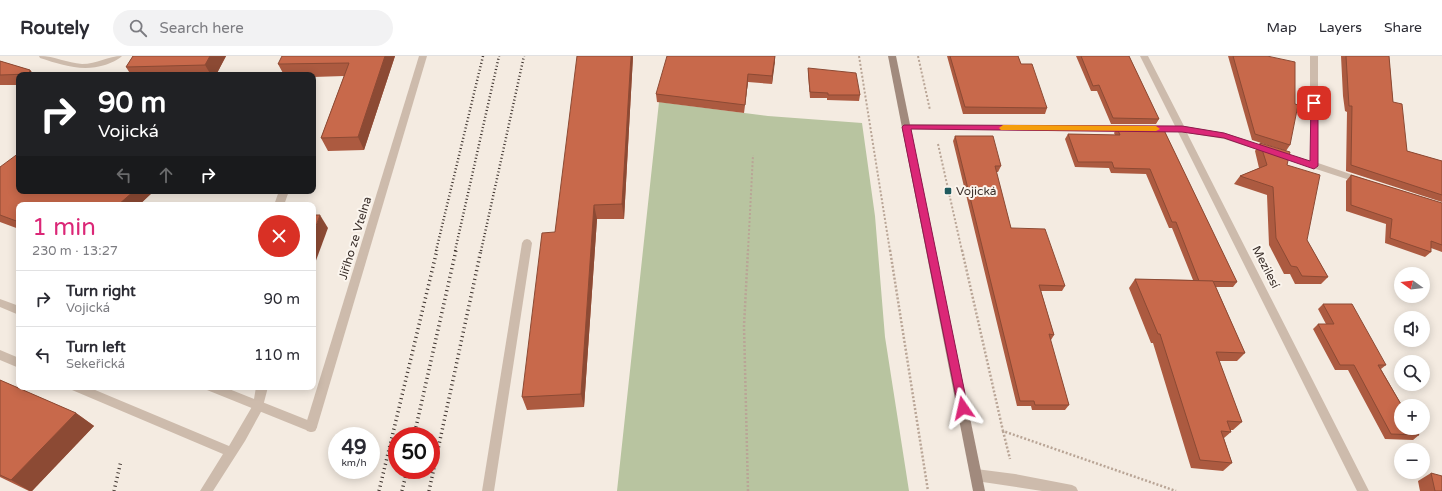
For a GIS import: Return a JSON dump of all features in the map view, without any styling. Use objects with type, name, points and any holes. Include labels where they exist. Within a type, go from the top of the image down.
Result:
[{"type":"main road","points":[[892,56],[979,491]]},
{"type":"street","points":[[43,56],[80,67],[103,64],[118,56]]},
{"type":"street","name":"Jiřího ze Vtelna","points":[[258,406],[311,427],[423,56]]},
{"type":"street","name":"Mezilesí","points":[[1144,56],[1363,491]]},
{"type":"street","points":[[1314,56],[1314,166]]},
{"type":"street","points":[[906,127],[1182,129],[1224,136],[1374,185]]},
{"type":"street","points":[[488,491],[528,243]]},
{"type":"street","points":[[0,303],[16,310]]},
{"type":"street","points":[[0,355],[16,362]]},
{"type":"street","points":[[83,390],[231,452]]},
{"type":"street","points":[[218,390],[258,406]]},
{"type":"street","points":[[206,491],[258,406],[261,390]]},
{"type":"street","points":[[976,475],[1015,480],[1072,491]]},
{"type":"path","points":[[859,56],[928,491]]},
{"type":"path","points":[[918,56],[1002,431],[1176,491]]},
{"type":"path","points":[[748,491],[744,326],[753,155]]},
{"type":"green space","points":[[659,102],[768,116],[862,123],[875,216],[885,337],[909,491],[617,491]]},
{"type":"building","points":[[133,56],[210,56],[205,65],[126,67]]},
{"type":"building","points":[[282,56],[385,56],[358,137],[321,138],[349,63],[278,64]]},
{"type":"building","points":[[577,56],[631,56],[622,204],[594,205],[581,394],[522,397],[542,233],[555,232]]},
{"type":"building","points":[[667,56],[775,56],[772,76],[748,74],[745,105],[656,94]]},
{"type":"building","points":[[950,56],[1018,56],[1021,64],[1032,64],[1047,108],[965,107]]},
{"type":"building","points":[[1081,56],[1129,56],[1159,119],[1113,118],[1099,85],[1093,86]]},
{"type":"building","points":[[1233,56],[1267,56],[1295,62],[1295,104],[1298,105],[1290,145],[1255,134]]},
{"type":"building","points":[[1346,56],[1389,56],[1393,102],[1402,104],[1407,151],[1442,161],[1442,195],[1351,165],[1352,106],[1349,106]]},
{"type":"building","points":[[0,61],[30,70],[30,72],[16,72],[16,74],[0,75]]},
{"type":"building","points":[[808,68],[856,73],[860,95],[828,95],[828,93],[810,92]]},
{"type":"building","points":[[1117,128],[1163,128],[1237,282],[1199,281],[1176,222],[1172,222],[1150,169],[1114,168],[1112,162],[1078,162],[1068,134],[1120,135]]},
{"type":"building","points":[[955,136],[993,136],[1001,166],[995,166],[1011,228],[1045,229],[1065,286],[1039,285],[1054,335],[1049,334],[1069,405],[1035,405],[1034,401],[1020,401]]},
{"type":"building","points":[[1260,143],[1290,152],[1287,165],[1320,175],[1307,240],[1328,277],[1302,276],[1297,267],[1291,266],[1276,238],[1273,187],[1240,176],[1267,165]]},
{"type":"building","points":[[16,155],[16,194],[131,194],[121,202],[16,202],[16,221],[0,215],[0,167]]},
{"type":"building","points":[[1351,175],[1442,203],[1442,245],[1431,241],[1431,252],[1390,238],[1392,219],[1351,205]]},
{"type":"building","points":[[316,215],[320,215],[316,226]]},
{"type":"building","points":[[1135,279],[1213,281],[1245,353],[1216,352],[1242,422],[1227,421],[1231,432],[1221,431],[1232,463],[1200,460],[1160,334],[1158,334]]},
{"type":"building","points":[[1323,304],[1352,304],[1386,365],[1378,365],[1398,399],[1394,399],[1394,434],[1391,434],[1354,365],[1340,365],[1318,324],[1334,324]]},
{"type":"building","points":[[0,380],[16,387],[16,390],[23,390],[76,413],[11,480],[0,475]]},
{"type":"building","points":[[1431,473],[1442,476],[1442,491],[1435,491]]},
{"type":"railway","points":[[436,251],[483,56]]},
{"type":"railway","points":[[455,251],[499,56]]},
{"type":"railway","points":[[481,251],[524,56]]},
{"type":"railway","points":[[379,491],[437,250]]},
{"type":"railway","points":[[416,427],[456,250]]},
{"type":"railway","points":[[429,491],[481,250]]},
{"type":"railway","points":[[114,491],[121,461]]},
{"type":"railway","points":[[402,491],[405,479]]},
{"type":"slow traffic","points":[[1003,128],[1156,129]]},
{"type":"place","name":"Vojická","points":[[948,191]]},
{"type":"route","points":[[963,408],[906,127],[1182,129],[1224,136],[1314,166],[1314,103]]}]
